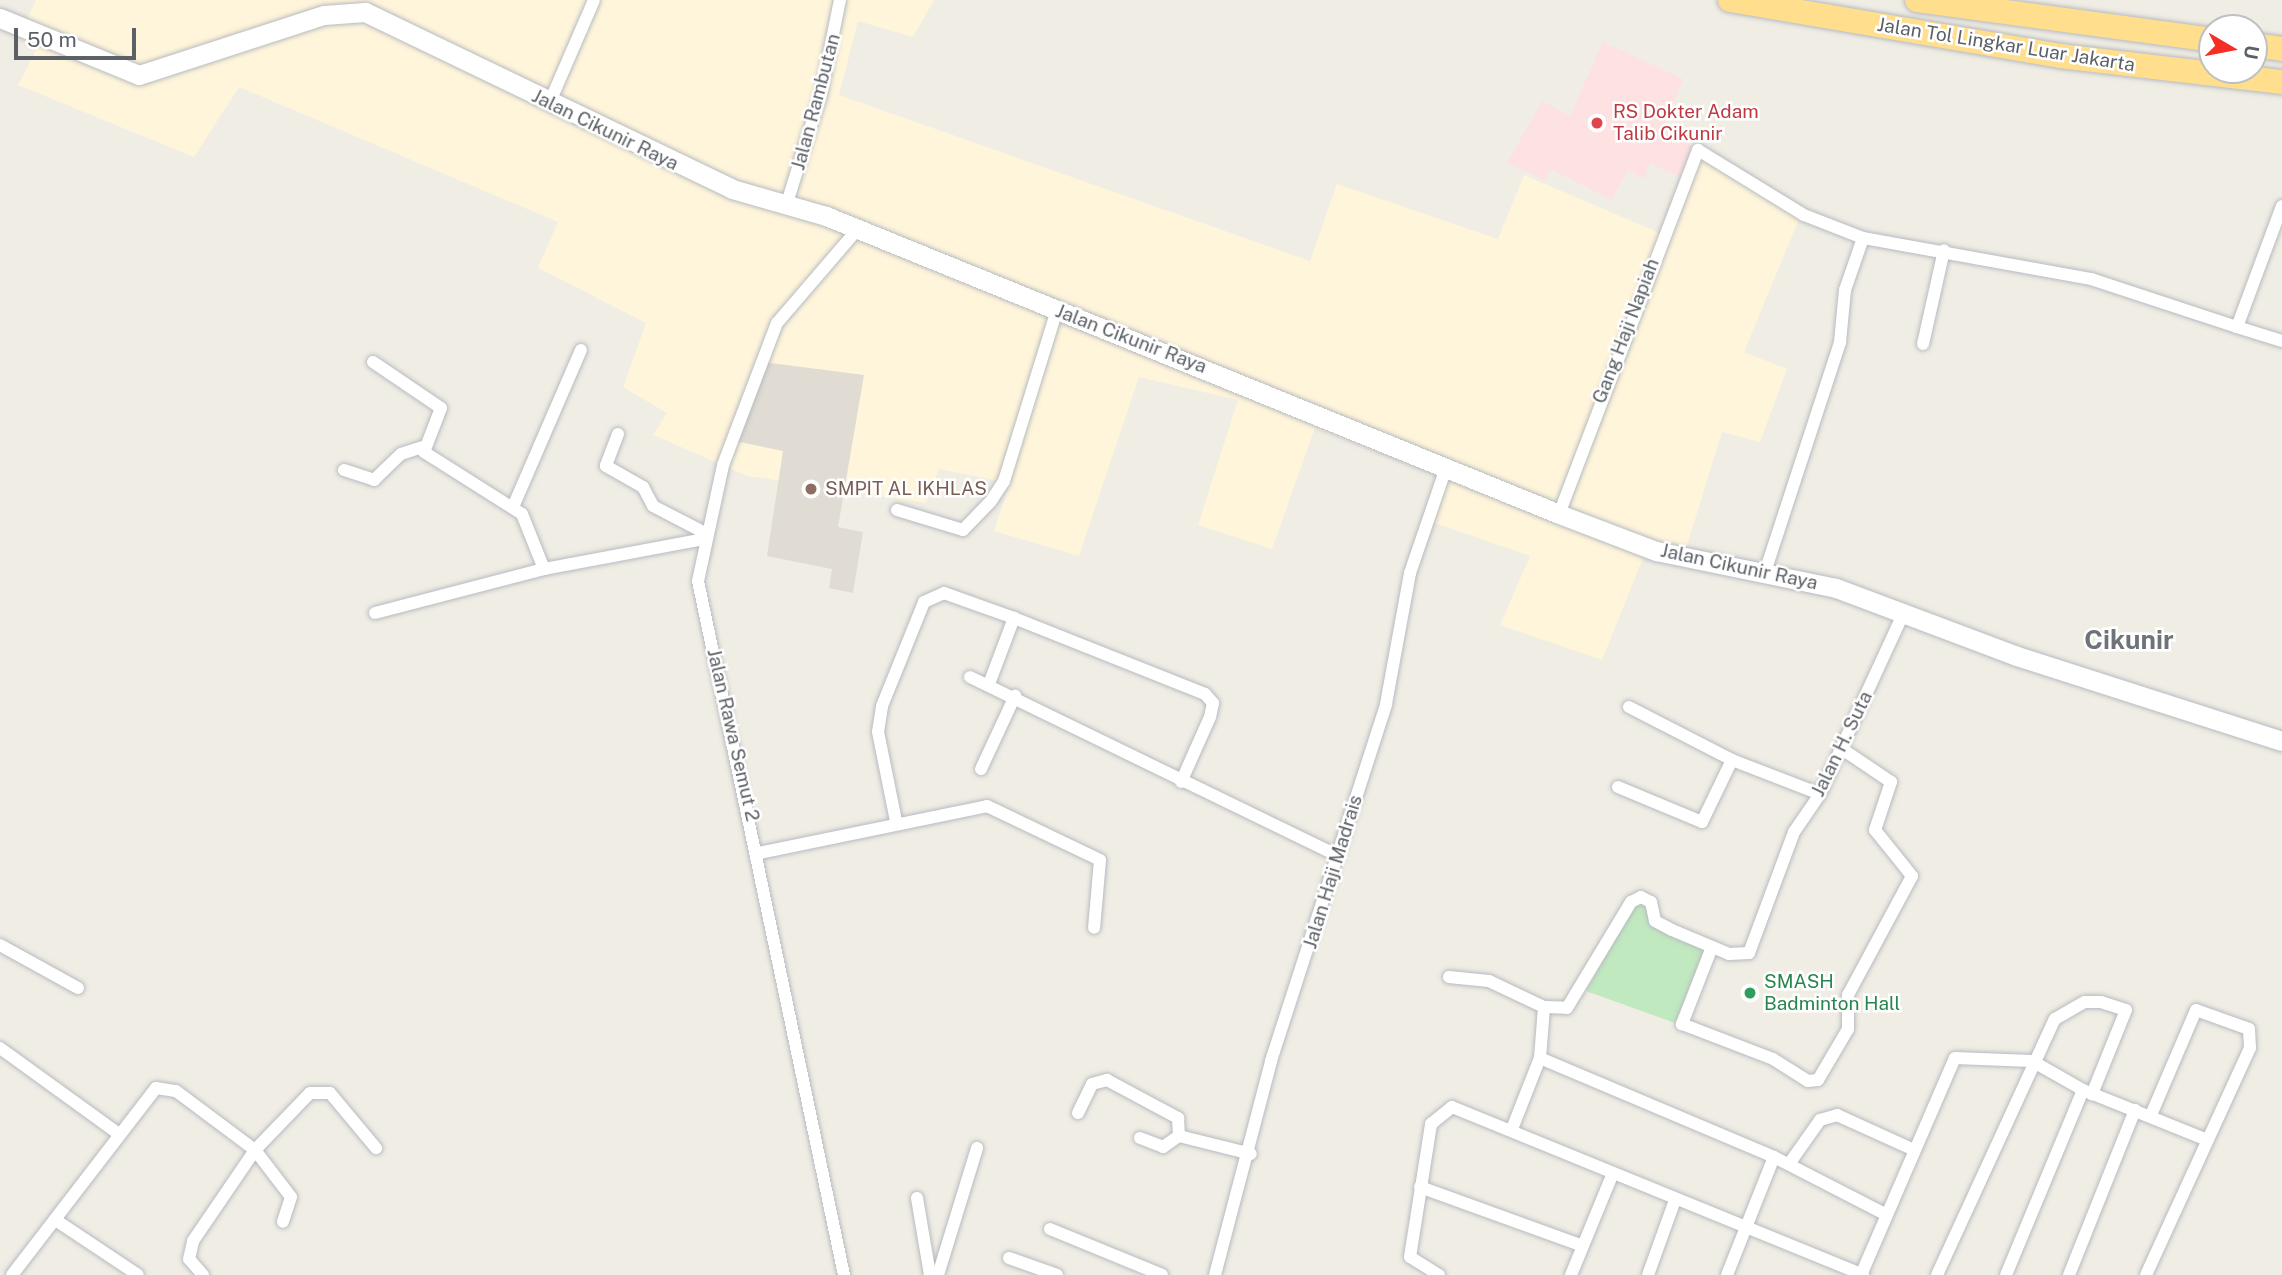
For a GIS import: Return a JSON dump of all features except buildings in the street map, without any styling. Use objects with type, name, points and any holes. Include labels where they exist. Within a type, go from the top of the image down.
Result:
[{"type":"highway","name":"Jalan Tol Lingkar Luar Jakarta","points":[[1730,0],[2060,56],[2282,82]]},
{"type":"highway","name":"Jalan Tol Lingkar Luar Jakarta","points":[[1917,0],[2198,38]]},
{"type":"street","points":[[549,104],[594,0]]},
{"type":"street","name":"Jalan Rambutan","points":[[787,203],[821,94],[839,0]]},
{"type":"street","name":"Jalan Cikunir Raya","points":[[0,18],[139,75],[324,15],[365,12],[549,104],[733,189],[787,203],[858,230],[1656,551],[1836,588],[1903,614],[2282,741]]},
{"type":"street","name":"Gang Haji Napiah","points":[[1559,514],[1698,150],[1804,215],[1863,238]]},
{"type":"street","points":[[2237,327],[2282,206]]},
{"type":"street","name":"Jalan Rawa Semut 2","points":[[844,1275],[759,853],[698,581],[704,536],[723,465],[777,323],[858,230]]},
{"type":"street","points":[[1765,572],[1840,342],[1845,290],[1863,238],[1944,250],[2091,279],[2282,341]]},
{"type":"street","points":[[1923,344],[1944,250]]},
{"type":"street","points":[[897,510],[963,530],[991,501],[1004,481],[1057,310]]},
{"type":"street","points":[[513,507],[581,350]]},
{"type":"street","points":[[344,470],[374,480],[401,454],[423,447],[440,408],[373,362]]},
{"type":"street","points":[[618,433],[606,466],[643,487],[653,506],[704,536]]},
{"type":"street","points":[[423,447],[513,507],[530,528],[544,569]]},
{"type":"street","name":"Jalan Haji Madrais","points":[[1215,1275],[1251,1154],[1271,1061],[1386,704],[1410,573],[1446,467]]},
{"type":"street","points":[[376,613],[544,569],[704,536]]},
{"type":"street","points":[[896,821],[878,732],[882,706],[924,601],[944,593],[1014,618],[1211,699],[1210,717],[1181,782]]},
{"type":"street","name":"Jalan H. Suta","points":[[1544,1007],[1567,1008],[1573,1002],[1635,898],[1651,902],[1655,921],[1712,947],[1741,955],[1754,949],[1794,832],[1820,794],[1842,750],[1903,614]]},
{"type":"street","points":[[989,684],[1014,618]]},
{"type":"street","points":[[970,677],[1015,696],[1181,782],[1338,856]]},
{"type":"street","points":[[981,769],[1015,696]]},
{"type":"street","points":[[1629,707],[1732,760],[1820,794]]},
{"type":"street","points":[[1712,947],[1682,1017],[1685,1028],[1818,1080],[1848,1029],[1848,995],[1912,876],[1875,830],[1891,782],[1842,750]]},
{"type":"street","points":[[1618,787],[1702,822],[1732,760]]},
{"type":"street","points":[[759,853],[896,821],[987,806],[1096,857],[1102,865],[1094,928]]},
{"type":"street","points":[[0,945],[78,988]]},
{"type":"street","points":[[1449,977],[1489,981],[1544,1007],[1540,1058],[1512,1129]]},
{"type":"street","points":[[1937,1275],[2032,1062],[2059,1015],[2085,1002],[2126,1010],[2006,1275]]},
{"type":"street","points":[[2146,1275],[2205,1139],[2250,1048],[2252,1035],[2240,1023],[2196,1010],[2151,1115]]},
{"type":"street","points":[[0,1048],[119,1134]]},
{"type":"street","points":[[1540,1058],[1774,1157],[1885,1214]]},
{"type":"street","points":[[1439,1275],[1410,1258],[1431,1124],[1445,1108],[1512,1129],[1675,1200],[1746,1225],[1862,1275],[1885,1214],[1955,1058],[2032,1062],[2087,1092],[2151,1115],[2205,1139]]},
{"type":"street","points":[[1077,1113],[1092,1084],[1108,1080],[1178,1118],[1179,1136]]},
{"type":"street","points":[[12,1275],[57,1221],[150,1091],[163,1087],[255,1150],[291,1197],[283,1222]]},
{"type":"street","points":[[203,1275],[189,1259],[193,1241],[255,1150],[301,1100],[325,1090],[376,1148]]},
{"type":"street","points":[[2069,1275],[2134,1110]]},
{"type":"street","points":[[1789,1164],[1820,1119],[1837,1115],[1914,1150]]},
{"type":"street","points":[[1140,1138],[1162,1147],[1179,1136],[1251,1154]]},
{"type":"street","points":[[938,1275],[978,1148]]},
{"type":"street","points":[[1727,1275],[1774,1157]]},
{"type":"street","points":[[1571,1275],[1613,1172]]},
{"type":"street","points":[[1420,1187],[1583,1246]]},
{"type":"street","points":[[917,1198],[930,1275]]},
{"type":"street","points":[[1648,1275],[1675,1200]]},
{"type":"street","points":[[57,1221],[138,1275]]},
{"type":"street","points":[[1050,1228],[1162,1275]]},
{"type":"street","points":[[1009,1258],[1057,1275]]},
{"type":"shaded area","points":[[36,0],[934,0],[913,37],[858,21],[839,95],[1310,261],[1337,184],[1498,239],[1524,175],[1669,237],[1702,153],[1801,214],[1744,352],[1787,369],[1760,442],[1722,432],[1684,555],[1649,543],[1602,660],[1500,625],[1530,556],[1426,520],[1441,476],[1315,428],[1272,549],[1198,525],[1238,400],[1139,377],[1079,556],[994,531],[1010,483],[939,469],[926,503],[748,476],[653,435],[667,413],[623,387],[646,323],[538,268],[558,222],[239,87],[194,157],[18,85],[36,50],[18,37]]},
{"type":"shaded area","name":"RS Dokter Adam Talib Cikunir","points":[[1603,42],[1683,79],[1663,130],[1692,146],[1680,177],[1650,163],[1644,179],[1628,170],[1612,200],[1551,169],[1545,180],[1507,163],[1542,101],[1570,116]]},
{"type":"shaded area","name":"SMPIT AL IKHLAS","points":[[763,362],[864,375],[838,527],[863,532],[853,593],[829,588],[832,569],[767,556],[783,451],[735,441]]},
{"type":"green space","points":[[1636,903],[1648,908],[1650,922],[1705,951],[1675,1023],[1586,991]]},
{"type":"place","name":"RS Dokter Adam Talib Cikunir","points":[[1597,123]]},
{"type":"place","name":"SMPIT AL IKHLAS","points":[[811,489]]},
{"type":"place","name":"SMASH Badminton Hall","points":[[1750,993]]},
{"type":"district","name":"Cikunir","points":[[2129,640]]}]
